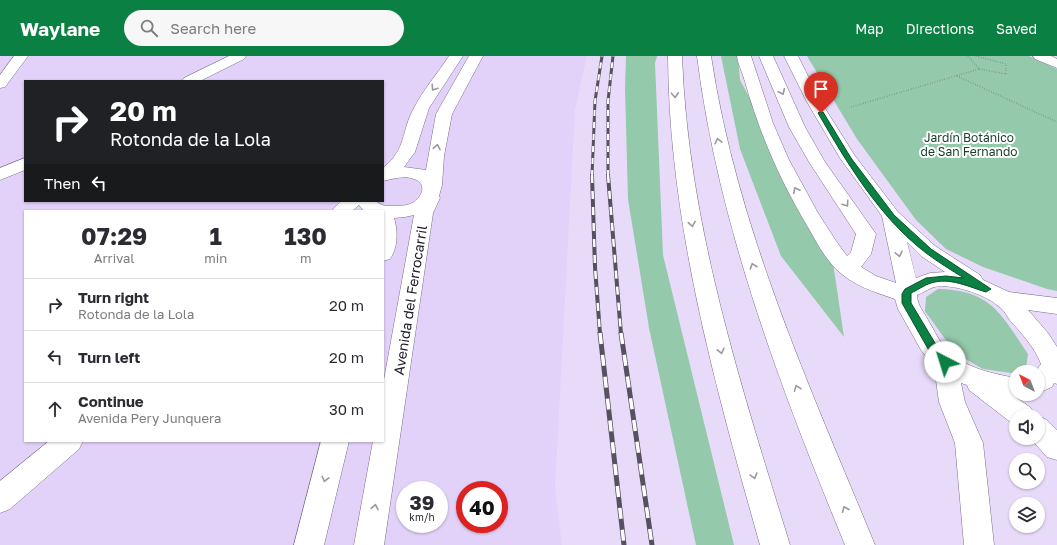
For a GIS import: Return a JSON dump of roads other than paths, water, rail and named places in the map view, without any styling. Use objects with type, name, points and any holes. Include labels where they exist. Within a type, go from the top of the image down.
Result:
[{"type":"main road","points":[[0,84],[21,56]]},
{"type":"main road","points":[[191,80],[239,56]]},
{"type":"main road","points":[[384,175],[397,165],[407,152],[421,108],[456,56]]},
{"type":"main road","name":"Avenida del Ferrocarril","points":[[369,545],[424,213],[432,192],[436,156],[444,114],[476,56]]},
{"type":"main road","points":[[675,56],[677,129],[684,182],[698,254],[726,370],[775,545]]},
{"type":"main road","points":[[704,56],[716,132],[730,189],[751,259],[785,358],[831,476],[860,545]]},
{"type":"main road","points":[[744,56],[744,63],[753,83],[757,100],[780,159],[806,211],[831,249],[848,268],[868,280],[887,288],[907,292],[930,280],[946,279],[966,282],[996,294],[1057,306]]},
{"type":"main road","points":[[766,56],[797,127],[817,162],[866,234],[862,254],[848,268]]},
{"type":"main road","points":[[791,56],[814,102],[848,158],[892,216],[928,251],[996,294],[1040,339],[1051,366]]},
{"type":"main road","points":[[1040,56],[1057,64]]},
{"type":"main road","points":[[0,175],[24,163]]},
{"type":"main road","points":[[384,176],[404,172],[414,173],[429,180],[432,192]]},
{"type":"main road","name":"Avenida del Ferrocarril","points":[[384,212],[393,213],[415,209],[424,204],[432,192]]},
{"type":"main road","points":[[341,210],[351,202]]},
{"type":"main road","points":[[892,216],[907,292],[907,303],[934,351],[945,362],[970,376],[1013,409]]},
{"type":"main road","name":"Avenida del Ferrocarril","points":[[384,220],[387,223],[386,244],[384,251]]},
{"type":"main road","points":[[945,362],[952,402],[969,443],[979,545]]},
{"type":"main road","points":[[970,376],[994,385],[1009,387]]},
{"type":"main road","points":[[1045,435],[1057,448]]},
{"type":"main road","points":[[0,499],[68,442]]},
{"type":"main road","points":[[308,545],[335,442]]},
{"type":"railway","points":[[592,176],[595,101],[602,56]]},
{"type":"railway","points":[[608,175],[608,101],[613,56]]},
{"type":"railway","points":[[608,175],[621,334]]},
{"type":"railway","points":[[592,176],[595,267],[600,334]]},
{"type":"railway","points":[[600,333],[624,545]]},
{"type":"railway","points":[[621,333],[652,545]]},
{"type":"park label","name":"Jardín Botánico de San Fernando","points":[[969,144]]}]
